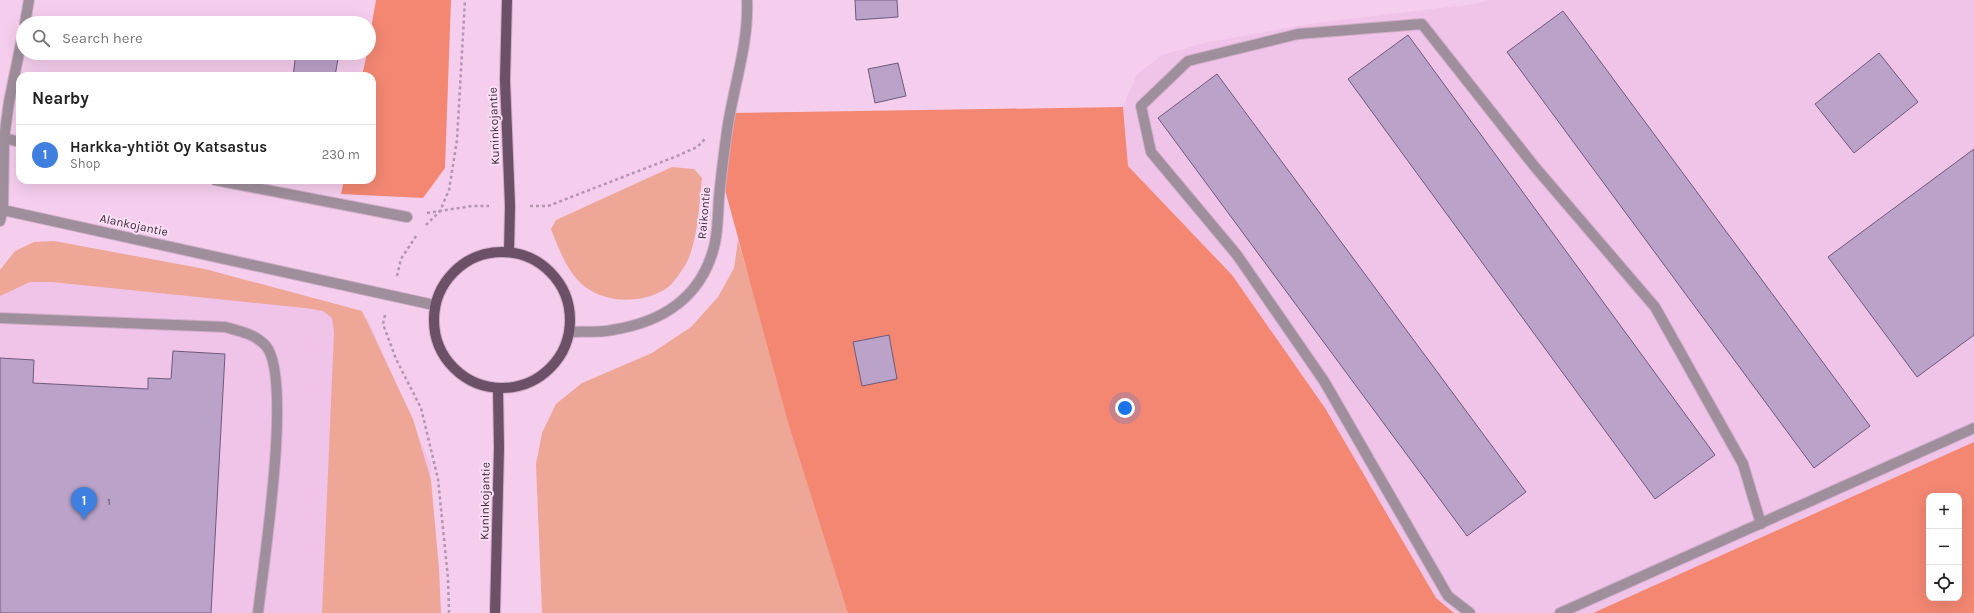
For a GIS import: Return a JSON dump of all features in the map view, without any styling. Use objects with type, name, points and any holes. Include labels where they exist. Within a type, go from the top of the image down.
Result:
[{"type":"main road","name":"Kuninkojantie","points":[[508,0],[505,80],[510,206],[509,252]]},
{"type":"main road","points":[[489,252],[509,252],[530,258],[549,270],[554,276],[563,288],[570,309],[570,332],[563,351],[552,367],[536,380],[518,387],[498,389],[475,383],[455,370],[440,351],[433,329],[434,305],[442,286],[454,271],[470,259],[489,252]]},
{"type":"main road","name":"Kuninkojantie","points":[[495,613],[499,448],[498,389]]},
{"type":"street","points":[[27,16],[30,0]]},
{"type":"street","name":"Raikontie","points":[[570,332],[611,331],[656,319],[677,307],[696,287],[709,264],[716,242],[721,175],[730,113],[748,19],[747,0]]},
{"type":"street","points":[[1470,613],[1448,596],[1324,381],[1237,255],[1151,152],[1142,106],[1188,61],[1298,34],[1422,24],[1534,167],[1655,307],[1743,464],[1761,524]]},
{"type":"street","points":[[0,221],[2,210],[4,138],[9,102],[18,60]]},
{"type":"street","points":[[4,138],[16,141]]},
{"type":"street","points":[[236,184],[407,217]]},
{"type":"street","name":"Alankojantie","points":[[2,210],[434,305]]},
{"type":"street","points":[[0,318],[226,327],[250,334],[266,347],[277,385],[275,470],[258,613]]},
{"type":"street","points":[[1560,613],[1974,428]]},
{"type":"path","points":[[422,230],[440,211],[449,190],[457,140],[465,0]]},
{"type":"path","points":[[548,206],[697,147],[730,113]]},
{"type":"path","points":[[407,217],[472,206]]},
{"type":"path","points":[[401,259],[417,235]]},
{"type":"path","points":[[383,324],[396,359],[421,408],[436,472],[448,578],[449,613]]},
{"type":"shaded area","points":[[376,0],[451,0],[445,168],[423,198],[341,194],[343,184],[376,184],[376,72],[363,72],[365,60],[376,60],[376,16],[373,16]]},
{"type":"shaded area","points":[[1488,0],[1974,0],[1974,442],[1593,613],[1454,613],[1436,598],[1325,408],[1232,275],[1128,166],[1123,107],[1137,74],[1162,55],[1204,43],[1315,23],[1475,4]]},
{"type":"shaded area","points":[[1123,107],[1128,166],[1232,275],[1325,408],[1436,598],[1454,613],[848,613],[788,422],[721,175],[730,113]]},
{"type":"shaded area","points":[[672,167],[694,169],[702,178],[697,224],[692,248],[689,258],[676,278],[667,288],[657,293],[647,297],[625,300],[603,296],[584,286],[568,267],[557,244],[551,229],[556,220]]},
{"type":"shaded area","points":[[738,240],[849,613],[542,613],[536,464],[542,433],[556,404],[582,383],[652,353],[691,327],[718,297],[734,268]]},
{"type":"shaded area","points":[[54,241],[205,269],[362,311],[413,419],[431,480],[439,568],[441,613],[322,613],[334,332],[332,318],[323,311],[305,308],[52,282],[30,282],[0,296],[0,270],[15,251],[34,242]]},
{"type":"shaded area","points":[[4,276],[198,281],[368,319],[431,465],[428,613],[0,613],[0,297]]},
{"type":"shaded area","points":[[1974,442],[1974,613],[1593,613]]},
{"type":"building","points":[[855,0],[897,0],[898,17],[856,20]]},
{"type":"building","points":[[1563,11],[1870,426],[1814,468],[1507,52]]},
{"type":"building","points":[[1408,35],[1715,455],[1655,499],[1348,79]]},
{"type":"building","points":[[1879,53],[1918,102],[1854,153],[1815,104]]},
{"type":"building","points":[[295,60],[338,60],[336,72],[294,72]]},
{"type":"building","points":[[898,63],[906,96],[875,103],[868,69]]},
{"type":"building","points":[[1217,74],[1526,492],[1467,536],[1158,118]]},
{"type":"building","points":[[1974,149],[1974,335],[1917,377],[1828,257]]},
{"type":"building","points":[[889,335],[897,379],[862,386],[853,342]]},
{"type":"building","points":[[173,351],[225,354],[211,613],[0,613],[0,358],[34,360],[33,383],[148,389],[148,378],[171,379]]},
{"type":"place","name":"Harkka-yhtiöt Oy Katsastus","points":[[84,520]]}]
